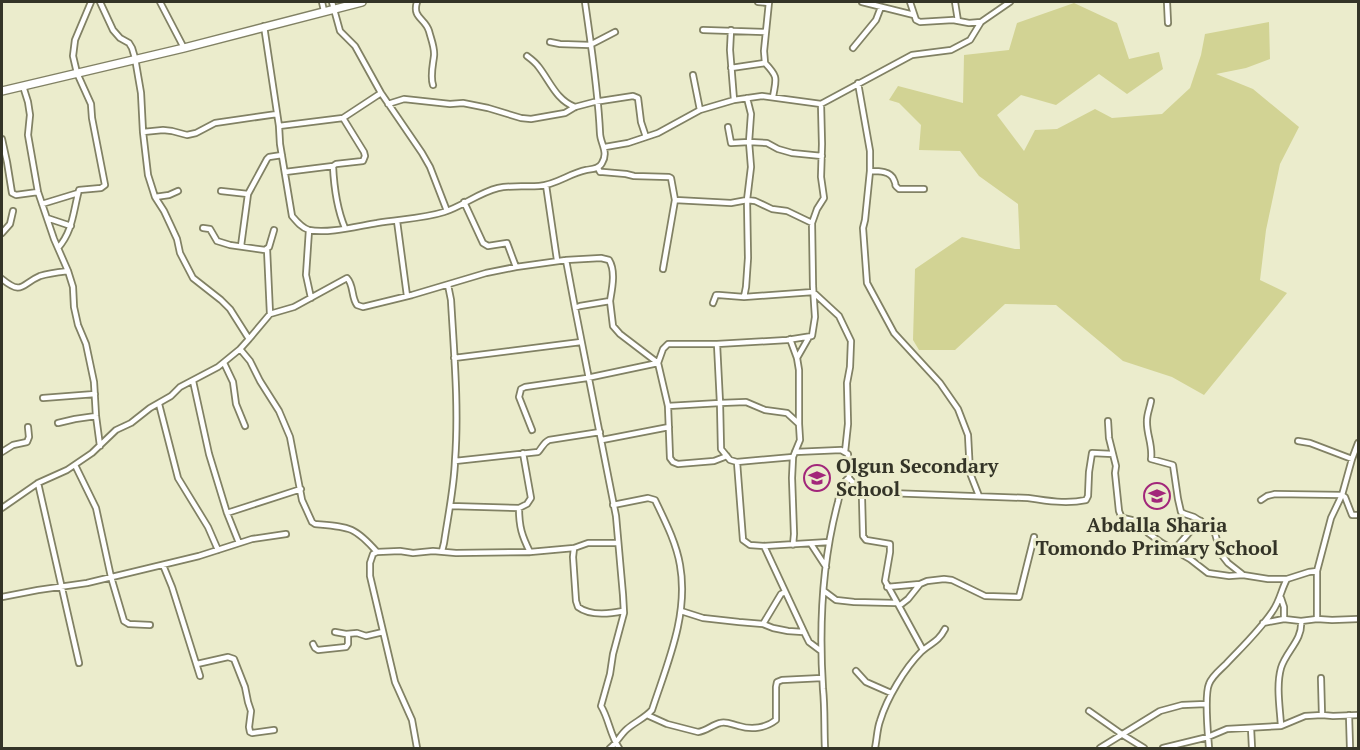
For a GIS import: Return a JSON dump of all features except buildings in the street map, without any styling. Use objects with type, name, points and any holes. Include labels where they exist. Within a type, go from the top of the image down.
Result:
[{"type":"main road","points":[[2,92],[184,48],[324,11],[333,5],[362,2]]},
{"type":"street","points":[[42,204],[81,189],[100,188],[105,184],[91,104],[77,73],[73,56],[75,40],[90,2]]},
{"type":"street","points":[[100,2],[113,30],[129,43],[135,58],[141,93],[148,175],[155,197],[168,219],[177,239],[180,253],[193,278],[230,309],[249,339]]},
{"type":"street","points":[[160,2],[184,48]]},
{"type":"street","points":[[322,2],[324,11]]},
{"type":"street","points":[[417,2],[417,16],[428,26],[434,47],[433,85]]},
{"type":"street","points":[[264,26],[292,216],[309,230],[332,231],[447,212],[481,194],[500,188],[546,185],[602,165],[605,147],[600,137],[585,2]]},
{"type":"street","points":[[758,2],[769,2],[765,63],[775,74],[773,97]]},
{"type":"street","points":[[862,2],[914,15]]},
{"type":"street","points":[[910,2],[916,20],[981,22]]},
{"type":"street","points":[[955,2],[958,21]]},
{"type":"street","points":[[605,147],[628,143],[658,133],[700,110],[734,100],[762,96],[821,104],[912,55],[951,50],[970,40],[981,22],[1010,2]]},
{"type":"street","points":[[1167,2],[1168,23]]},
{"type":"street","points":[[333,5],[340,31],[355,46],[381,93],[430,167],[447,212]]},
{"type":"street","points":[[854,48],[876,20],[881,7]]},
{"type":"street","points":[[702,30],[766,32]]},
{"type":"street","points":[[731,30],[730,50],[734,100]]},
{"type":"street","points":[[550,42],[590,45],[615,32]]},
{"type":"street","points":[[527,56],[537,64],[555,92],[575,107]]},
{"type":"street","points":[[731,68],[765,63]]},
{"type":"street","points":[[693,75],[700,110]]},
{"type":"street","points":[[858,83],[868,135],[870,171],[863,228],[867,283],[894,333],[940,383],[958,408],[968,435],[970,473],[979,496]]},
{"type":"street","points":[[23,86],[30,114],[28,135],[38,192],[68,271],[73,288],[78,325],[86,344],[94,382],[100,446]]},
{"type":"street","points":[[279,126],[343,118],[381,93]]},
{"type":"street","points":[[388,104],[404,99],[463,104],[531,119],[565,113],[575,107],[597,102],[633,96],[638,98],[641,122],[646,137]]},
{"type":"street","points":[[744,297],[748,258],[747,200],[751,161],[749,142],[751,114],[747,98]]},
{"type":"street","points":[[797,358],[809,337],[812,336],[815,317],[812,223],[824,198],[821,177],[821,104]]},
{"type":"street","points":[[143,132],[163,130],[187,135],[196,134],[215,123],[277,114]]},
{"type":"street","points":[[285,172],[363,161],[364,152],[343,118]]},
{"type":"street","points":[[728,127],[731,143],[767,143],[792,153],[822,156]]},
{"type":"street","points":[[2,139],[12,193],[16,195],[38,192]]},
{"type":"street","points":[[241,246],[249,194],[267,159],[282,155]]},
{"type":"street","points":[[333,166],[337,199],[345,228]]},
{"type":"street","points":[[598,168],[600,172],[626,174],[634,177],[671,178],[675,200],[663,269]]},
{"type":"street","points":[[870,171],[890,174],[894,177],[899,189],[924,189]]},
{"type":"street","points":[[546,185],[557,260]]},
{"type":"street","points":[[155,197],[178,191]]},
{"type":"street","points":[[221,191],[249,194]]},
{"type":"street","points":[[58,248],[71,226],[78,192]]},
{"type":"street","points":[[675,200],[731,203],[747,200],[758,202],[772,209],[787,211],[812,223]]},
{"type":"street","points":[[464,202],[483,243],[488,246],[507,243],[516,267]]},
{"type":"street","points":[[2,233],[10,224],[13,211]]},
{"type":"street","points":[[47,218],[71,226]]},
{"type":"street","points":[[397,221],[407,296]]},
{"type":"street","points":[[203,228],[210,229],[217,241],[267,249]]},
{"type":"street","points":[[270,314],[267,249],[274,230]]},
{"type":"street","points":[[309,230],[306,275],[311,298]]},
{"type":"street","points":[[2,508],[38,483],[68,470],[100,446],[116,430],[131,423],[150,408],[171,396],[180,387],[224,363],[240,349],[270,314],[294,307],[347,278],[350,280],[354,301],[363,307],[516,267],[557,260],[601,258],[609,260],[613,274],[610,301],[613,326],[658,363]]},
{"type":"street","points":[[566,260],[587,378],[602,440],[618,543],[623,611],[610,674],[601,703],[617,746]]},
{"type":"street","points":[[2,279],[9,285],[21,288],[46,274],[68,271]]},
{"type":"street","points":[[442,551],[455,460],[456,393],[451,300],[448,285]]},
{"type":"street","points":[[713,303],[716,295],[744,297],[813,292],[839,316],[851,342],[845,452]]},
{"type":"street","points":[[575,308],[610,301]]},
{"type":"street","points":[[727,456],[714,461],[678,464],[670,458],[668,406],[658,363],[663,349],[668,344],[717,344],[809,337]]},
{"type":"street","points":[[790,339],[799,370],[800,440],[794,454],[793,545]]},
{"type":"street","points":[[454,358],[581,342]]},
{"type":"street","points":[[717,344],[721,449],[730,460],[737,462],[841,450],[848,454],[849,478],[861,492],[863,536],[866,540],[890,544],[885,581],[923,650]]},
{"type":"street","points":[[240,349],[250,361],[279,411],[290,437],[302,500],[312,522],[353,529],[376,552]]},
{"type":"street","points":[[224,363],[233,382],[237,404],[245,426]]},
{"type":"street","points":[[532,430],[519,397],[521,390],[525,387],[587,378],[658,363]]},
{"type":"street","points":[[193,381],[209,454],[239,543]]},
{"type":"street","points":[[43,398],[94,394]]},
{"type":"street","points":[[1151,401],[1147,419],[1151,443],[1150,459],[1173,465],[1181,512],[1201,521],[1215,532],[1221,554],[1227,563],[1243,575]]},
{"type":"street","points":[[668,406],[746,402],[765,410],[787,413],[798,424]]},
{"type":"street","points":[[159,404],[178,478],[208,527],[218,550]]},
{"type":"street","points":[[58,423],[96,416]]},
{"type":"street","points":[[1108,421],[1123,519],[1136,521],[1148,533],[1208,573],[1287,579],[1317,571]]},
{"type":"street","points":[[2,452],[13,445],[27,442],[28,427]]},
{"type":"street","points":[[602,440],[669,427]]},
{"type":"street","points":[[455,460],[538,452],[542,449],[544,442],[549,440],[600,432]]},
{"type":"street","points":[[1298,441],[1310,443],[1352,459]]},
{"type":"street","points":[[1317,619],[1317,571],[1331,518],[1342,495],[1359,443]]},
{"type":"street","points":[[450,506],[519,508],[527,504],[531,498],[523,453]]},
{"type":"street","points":[[861,492],[1080,501],[1086,500],[1088,496],[1092,453],[1113,454]]},
{"type":"street","points":[[737,462],[742,540],[750,545],[764,546],[829,542]]},
{"type":"street","points":[[75,465],[96,508],[111,577],[124,621],[129,624],[150,624]]},
{"type":"street","points":[[825,748],[821,651],[826,567],[842,484],[849,478]]},
{"type":"street","points":[[38,483],[79,663]]},
{"type":"street","points":[[227,513],[301,489]]},
{"type":"street","points":[[1261,500],[1275,494],[1342,495],[1352,515],[1359,515]]},
{"type":"street","points":[[613,505],[648,498],[655,500],[679,560],[681,611],[670,656],[652,710],[618,738],[617,746]]},
{"type":"street","points":[[519,508],[521,532],[530,552]]},
{"type":"street","points":[[1174,550],[1201,521]]},
{"type":"street","points":[[2,597],[87,583],[199,556],[252,539],[286,534]]},
{"type":"street","points":[[887,587],[944,579],[952,580],[985,596],[1019,597],[1034,537]]},
{"type":"street","points":[[417,748],[412,720],[395,682],[370,576],[373,554],[400,551],[413,553],[530,552],[574,548],[588,543],[618,543]]},
{"type":"street","points":[[811,544],[826,567]]},
{"type":"street","points":[[764,546],[803,632],[809,642],[821,651]]},
{"type":"street","points":[[574,548],[578,607],[588,612],[613,614],[623,611]]},
{"type":"street","points":[[564,549],[573,557]]},
{"type":"street","points":[[163,565],[200,676]]},
{"type":"street","points":[[1284,619],[1281,598],[1282,588],[1287,579]]},
{"type":"street","points":[[824,591],[836,600],[897,604],[908,599],[920,584]]},
{"type":"street","points":[[763,624],[781,594],[785,592]]},
{"type":"street","points":[[1209,748],[1206,704],[1208,686],[1213,677],[1263,623],[1281,598]]},
{"type":"street","points":[[823,606],[836,600]]},
{"type":"street","points":[[681,611],[703,618],[763,624],[788,631],[803,632]]},
{"type":"street","points":[[1263,623],[1284,619],[1302,621],[1359,619]]},
{"type":"street","points":[[1281,726],[1278,680],[1281,667],[1301,633],[1302,621]]},
{"type":"street","points":[[875,748],[879,722],[891,693],[923,650],[936,642],[945,629]]},
{"type":"street","points":[[335,632],[357,633],[366,636],[383,632]]},
{"type":"street","points":[[313,644],[318,650],[346,647],[348,634]]},
{"type":"street","points":[[197,664],[228,657],[234,659],[251,711],[250,732],[274,730]]},
{"type":"street","points":[[856,671],[866,682],[891,693]]},
{"type":"street","points":[[647,715],[666,724],[698,732],[727,722],[741,727],[762,727],[776,720],[777,682],[822,678]]},
{"type":"street","points":[[1321,678],[1322,716]]},
{"type":"street","points":[[1100,748],[1168,708],[1206,704]]},
{"type":"street","points":[[1089,711],[1144,748]]},
{"type":"street","points":[[1349,715],[1350,748]]},
{"type":"street","points":[[1163,748],[1208,737],[1227,729],[1281,726],[1300,717],[1359,715]]},
{"type":"street","points":[[1251,728],[1252,748]]},
{"type":"street","points":[[610,748],[617,746]]},
{"type":"green space","points":[[1074,3],[1117,23],[1129,59],[1159,52],[1163,69],[1127,94],[1099,74],[1056,105],[1021,95],[997,115],[1024,151],[1035,130],[1057,129],[1095,109],[1112,118],[1162,114],[1190,88],[1205,34],[1269,22],[1270,59],[1246,68],[1216,74],[1253,89],[1299,127],[1280,164],[1266,230],[1260,280],[1287,293],[1204,395],[1172,377],[1123,361],[1056,305],[1005,304],[955,350],[919,350],[913,340],[915,269],[962,237],[1020,249],[1018,204],[979,176],[960,151],[919,150],[921,125],[899,103],[889,100],[898,86],[963,103],[964,55],[1009,50],[1017,23]]},
{"type":"place","name":"Olgun Secondary School","points":[[817,478]]},
{"type":"place","name":"Abdalla Sharia Tomondo Primary School","points":[[1157,496]]}]
